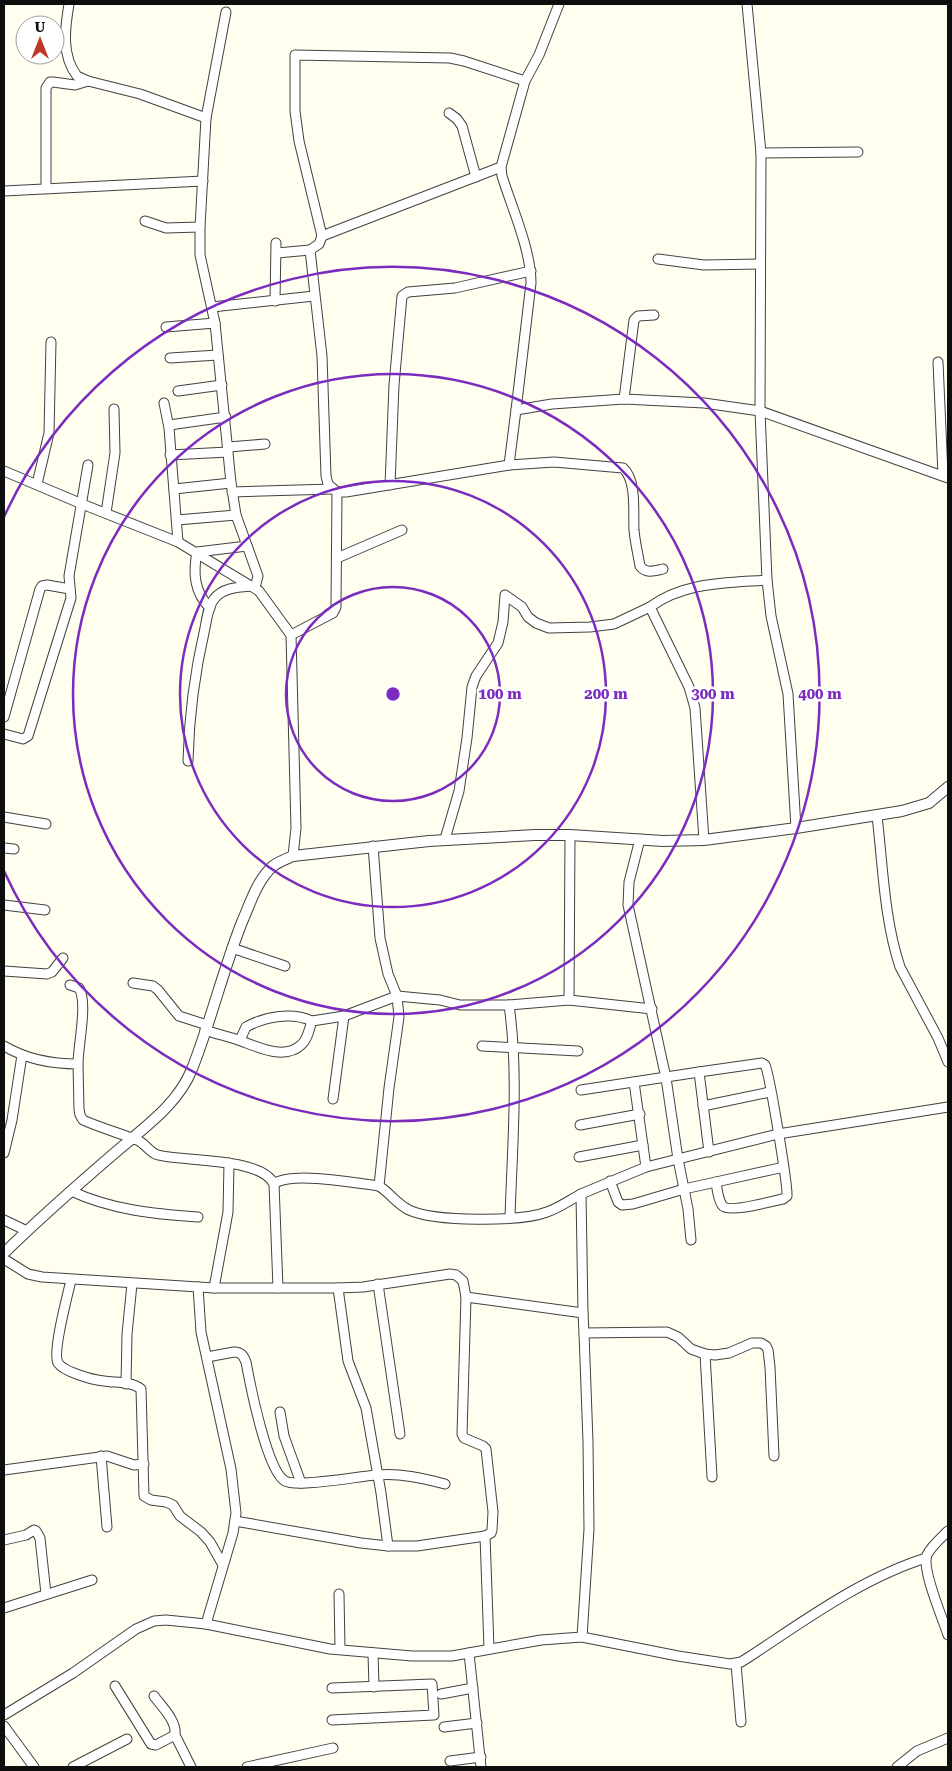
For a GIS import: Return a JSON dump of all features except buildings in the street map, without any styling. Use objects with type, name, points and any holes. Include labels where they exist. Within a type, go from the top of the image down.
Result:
[{"type":"street","points":[[69,4],[65,27],[65,47],[77,76],[88,81],[140,94],[206,118]]},
{"type":"street","points":[[509,465],[531,271],[502,176],[501,167],[525,81],[539,55],[559,4]]},
{"type":"street","points":[[748,4],[761,154],[760,411],[767,580],[771,616],[788,694],[796,828]]},
{"type":"street","points":[[188,761],[194,687],[210,608],[214,598],[221,592],[233,588],[253,586],[256,584],[258,576],[236,515],[215,324],[202,266],[200,228],[206,118],[226,12]]},
{"type":"street","points":[[277,252],[310,250],[319,244],[322,236],[299,141],[295,111],[295,54],[450,58],[464,60],[525,81]]},
{"type":"street","points":[[46,188],[46,88],[50,82],[75,85],[88,81]]},
{"type":"street","points":[[449,113],[462,126],[476,177]]},
{"type":"street","points":[[761,154],[858,152]]},
{"type":"street","points":[[322,236],[501,167]]},
{"type":"street","points":[[4,190],[203,181]]},
{"type":"street","points":[[145,221],[166,228],[200,228]]},
{"type":"street","points":[[275,301],[276,243]]},
{"type":"street","points":[[291,635],[334,611],[336,607],[335,490],[326,481],[322,356],[310,250]]},
{"type":"street","points":[[658,259],[704,265],[760,264]]},
{"type":"street","points":[[390,485],[394,385],[402,296],[408,292],[455,288],[531,271]]},
{"type":"street","points":[[212,307],[314,296]]},
{"type":"street","points":[[624,399],[635,318],[638,316],[654,315]]},
{"type":"street","points":[[166,327],[215,324]]},
{"type":"street","points":[[37,484],[49,432],[51,342]]},
{"type":"street","points":[[170,358],[218,355]]},
{"type":"street","points":[[516,410],[552,404],[624,399],[704,403],[760,411],[946,477],[938,362]]},
{"type":"street","points":[[178,391],[222,385]]},
{"type":"street","points":[[164,403],[169,424],[178,542]]},
{"type":"street","points":[[106,512],[115,453],[114,409]]},
{"type":"street","points":[[169,424],[226,417]]},
{"type":"street","points":[[170,455],[265,444]]},
{"type":"street","points":[[174,489],[232,487],[335,490],[346,492],[509,465],[554,462],[623,468],[629,474],[633,492],[634,530],[640,566],[643,570],[650,572],[663,568]]},
{"type":"street","points":[[4,734],[23,739],[28,738],[71,598],[70,576],[88,465]]},
{"type":"street","points":[[4,472],[178,542],[259,591],[291,635],[296,828],[293,856]]},
{"type":"street","points":[[177,520],[236,515]]},
{"type":"street","points":[[337,558],[402,530]]},
{"type":"street","points":[[197,552],[247,546]]},
{"type":"street","points":[[197,552],[195,572],[198,594],[210,608]]},
{"type":"street","points":[[445,840],[459,790],[472,687],[476,676],[498,643],[503,622],[505,595],[522,607],[536,623],[548,628],[590,627],[614,624],[650,607],[662,598],[695,586],[767,580]]},
{"type":"street","points":[[4,717],[40,589],[47,585],[70,589]]},
{"type":"street","points":[[650,607],[689,687],[695,708],[704,840]]},
{"type":"street","points":[[4,1254],[71,1191],[164,1110],[186,1082],[192,1070],[232,948],[250,903],[263,879],[274,865],[293,856],[373,846],[445,840],[570,835],[679,842],[704,840],[876,816],[917,808],[929,802],[948,787]]},
{"type":"street","points":[[876,816],[886,902],[896,956],[948,1060]]},
{"type":"street","points":[[4,817],[46,824]]},
{"type":"street","points":[[569,1000],[570,835]]},
{"type":"street","points":[[640,839],[628,882],[628,905],[666,1078],[678,1159],[688,1209],[691,1240]]},
{"type":"street","points":[[373,846],[380,938],[388,974],[397,996],[398,1031],[389,1088],[379,1186]]},
{"type":"street","points":[[4,848],[14,849]]},
{"type":"street","points":[[4,905],[44,910]]},
{"type":"street","points":[[232,948],[285,966]]},
{"type":"street","points":[[4,971],[47,974],[52,972],[63,958]]},
{"type":"street","points":[[133,983],[153,986],[179,1016],[253,1046],[278,1052],[295,1049],[305,1040],[312,1021]]},
{"type":"street","points":[[70,985],[78,988],[82,994],[78,1064],[81,1118],[142,1143],[156,1154],[229,1163],[261,1172],[269,1177],[274,1184],[278,1288]]},
{"type":"street","points":[[240,1040],[246,1027],[271,1018],[280,1016],[299,1017],[312,1021],[344,1016],[397,996],[440,1000],[460,1005],[510,1005],[569,1000],[652,1009]]},
{"type":"street","points":[[510,1005],[513,1048],[510,1218]]},
{"type":"street","points":[[333,1099],[344,1016]]},
{"type":"street","points":[[4,1046],[22,1055],[46,1061],[78,1064]]},
{"type":"street","points":[[482,1046],[578,1051]]},
{"type":"street","points":[[4,1153],[12,1120],[22,1055]]},
{"type":"street","points":[[581,1090],[762,1063],[765,1066],[778,1134],[787,1196],[737,1208],[726,1208],[721,1205],[716,1182]]},
{"type":"street","points":[[699,1072],[710,1152]]},
{"type":"street","points":[[634,1082],[646,1167]]},
{"type":"street","points":[[704,1106],[770,1092]]},
{"type":"street","points":[[274,1184],[288,1178],[329,1180],[379,1186],[399,1203],[423,1215],[510,1218],[547,1212],[581,1194],[646,1167],[778,1134],[948,1107]]},
{"type":"street","points":[[580,1125],[640,1114]]},
{"type":"street","points":[[579,1157],[643,1145]]},
{"type":"street","points":[[214,1288],[228,1212],[229,1163]]},
{"type":"street","points":[[610,1181],[618,1202],[622,1206],[684,1189],[784,1166]]},
{"type":"street","points":[[71,1191],[88,1199],[129,1210],[198,1217]]},
{"type":"street","points":[[581,1194],[589,1529],[582,1637]]},
{"type":"street","points":[[4,1220],[27,1231]]},
{"type":"street","points":[[4,1259],[28,1274],[71,1280],[214,1288],[338,1288],[456,1275],[463,1281],[466,1297],[462,1434],[464,1438],[486,1449],[493,1526],[491,1532],[485,1536],[417,1546],[388,1546],[235,1521]]},
{"type":"street","points":[[71,1280],[58,1338],[57,1360],[66,1369],[87,1377],[138,1387],[142,1393],[144,1496],[151,1500],[173,1505],[180,1516],[201,1532],[210,1542],[223,1565]]},
{"type":"street","points":[[126,1384],[127,1334],[132,1284]]},
{"type":"street","points":[[378,1284],[400,1434]]},
{"type":"street","points":[[198,1287],[201,1332],[231,1469],[235,1502],[235,1521],[206,1624]]},
{"type":"street","points":[[338,1288],[348,1360],[366,1408],[388,1546]]},
{"type":"street","points":[[466,1297],[583,1313]]},
{"type":"street","points":[[584,1333],[667,1332],[678,1337],[691,1349],[704,1354],[715,1355],[729,1353],[752,1343],[761,1343],[766,1346],[770,1367],[774,1456]]},
{"type":"street","points":[[207,1357],[234,1352],[244,1356],[257,1416],[276,1469],[286,1482],[301,1483],[377,1474],[407,1476],[445,1484]]},
{"type":"street","points":[[704,1354],[712,1477]]},
{"type":"street","points":[[280,1412],[284,1436],[301,1483]]},
{"type":"street","points":[[4,1470],[101,1456],[113,1457],[134,1465],[144,1464]]},
{"type":"street","points":[[101,1456],[107,1527]]},
{"type":"street","points":[[4,1540],[26,1536],[34,1530],[36,1531],[40,1538],[46,1594]]},
{"type":"street","points":[[948,1531],[928,1553],[926,1558],[928,1576],[948,1635]]},
{"type":"street","points":[[485,1536],[489,1648]]},
{"type":"street","points":[[4,1715],[147,1623],[166,1620],[206,1624],[304,1644],[373,1653],[436,1657],[541,1640],[582,1637],[678,1656],[736,1664],[844,1596],[900,1568],[926,1558]]},
{"type":"street","points":[[4,1608],[92,1580]]},
{"type":"street","points":[[339,1594],[340,1649]]},
{"type":"street","points":[[373,1653],[374,1687]]},
{"type":"street","points":[[468,1653],[481,1767]]},
{"type":"street","points":[[736,1664],[741,1722]]},
{"type":"street","points":[[332,1688],[432,1684],[434,1715],[332,1720]]},
{"type":"street","points":[[115,1686],[151,1744],[156,1745],[174,1735]]},
{"type":"street","points":[[441,1694],[473,1688]]},
{"type":"street","points":[[154,1696],[173,1724],[174,1735],[191,1767]]},
{"type":"street","points":[[444,1726],[477,1723]]},
{"type":"street","points":[[4,1726],[34,1767]]},
{"type":"street","points":[[897,1767],[917,1751],[948,1738]]},
{"type":"street","points":[[73,1767],[127,1739]]},
{"type":"street","points":[[247,1767],[286,1763],[333,1748]]},
{"type":"street","points":[[450,1761],[481,1757]]}]
